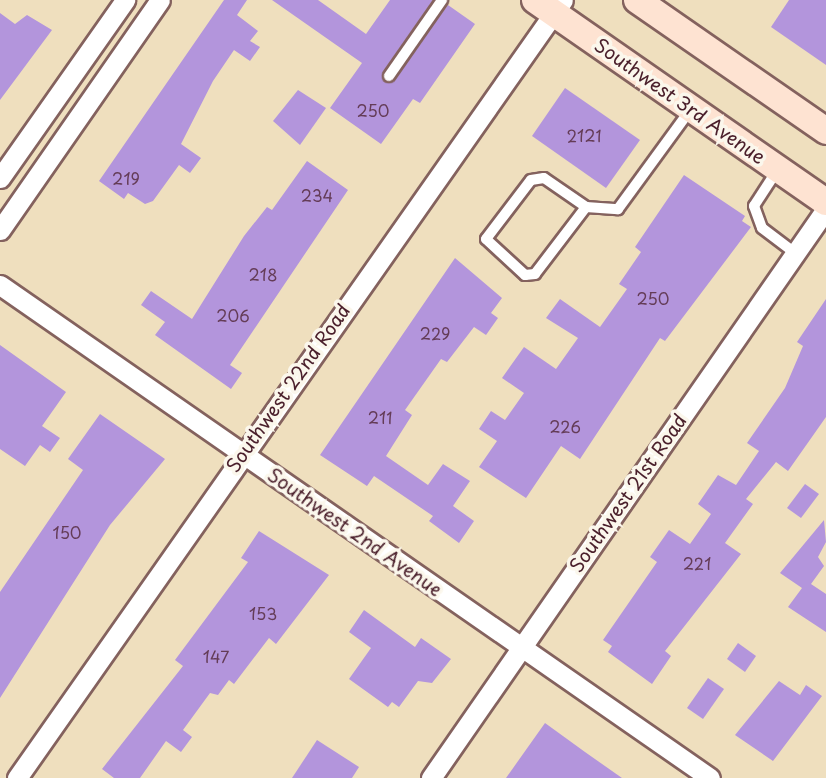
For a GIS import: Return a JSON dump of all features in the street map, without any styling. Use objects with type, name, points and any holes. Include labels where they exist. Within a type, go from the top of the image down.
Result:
[{"type":"main road","points":[[637,0],[826,131]]},
{"type":"main road","name":"Southwest 3rd Avenue","points":[[551,5],[691,109],[826,202]]},
{"type":"street","points":[[0,178],[125,0]]},
{"type":"street","points":[[0,230],[160,0]]},
{"type":"street","name":"Southwest 22nd Road","points":[[17,778],[244,454],[551,5]]},
{"type":"street","name":"Southwest 21st Road","points":[[431,778],[826,209]]},
{"type":"street","name":"Southwest 2nd Avenue","points":[[0,285],[710,778]]},
{"type":"lane","points":[[388,76],[442,0]]},
{"type":"lane","points":[[586,207],[543,266],[525,275],[486,239],[527,182],[544,178],[586,207],[618,209],[691,109]]},
{"type":"lane","points":[[779,169],[754,206],[762,228],[795,253]]},
{"type":"building","points":[[224,0],[247,0],[237,15],[258,31],[250,41],[260,47],[250,61],[234,50],[213,81],[181,144],[201,158],[190,173],[179,165],[153,201],[145,204],[128,193],[124,199],[99,181]]},
{"type":"building","points":[[272,0],[318,0],[366,34],[390,0],[433,0],[383,72],[388,83],[448,5],[475,24],[420,103],[413,99],[381,144],[330,108],[362,63]]},
{"type":"building","points":[[789,0],[826,0],[826,65],[771,27]]},
{"type":"building","points":[[0,13],[15,24],[27,15],[52,30],[0,100]]},
{"type":"building","points":[[565,88],[640,140],[606,188],[532,136]]},
{"type":"building","points":[[298,90],[326,108],[300,145],[273,121]]},
{"type":"building","points":[[307,161],[348,190],[230,365],[242,373],[231,389],[155,335],[165,322],[141,305],[151,291],[192,319],[244,236],[267,207],[272,210]]},
{"type":"building","points":[[684,175],[745,216],[742,221],[751,227],[665,341],[660,338],[580,459],[561,446],[526,498],[479,467],[497,441],[479,429],[491,411],[505,420],[524,393],[502,378],[524,347],[556,369],[578,338],[546,318],[560,299],[600,327],[627,289],[619,284],[641,252],[635,247]]},
{"type":"building","points":[[455,258],[502,298],[491,313],[498,318],[486,335],[474,327],[447,362],[441,359],[405,410],[412,415],[386,456],[428,485],[443,464],[470,481],[453,506],[474,521],[459,543],[429,521],[433,516],[374,476],[367,486],[320,455]]},
{"type":"building","points":[[826,299],[826,417],[788,471],[776,462],[746,499],[753,504],[725,543],[741,554],[665,651],[671,656],[652,684],[608,652],[612,646],[603,640],[657,562],[650,557],[669,530],[690,544],[711,514],[698,504],[718,475],[736,485],[759,451],[747,443],[785,388],[803,346],[797,342]]},
{"type":"building","points":[[0,345],[66,392],[42,426],[60,438],[50,452],[40,445],[25,466],[0,449]]},
{"type":"building","points":[[100,414],[165,459],[110,525],[0,698],[0,592],[83,470],[68,459]]},
{"type":"building","points":[[805,484],[819,494],[801,518],[787,508]]},
{"type":"building","points":[[824,520],[826,542],[818,557],[824,566],[811,584],[826,594],[826,632],[788,607],[802,588],[780,573]]},
{"type":"building","points":[[259,531],[329,575],[276,644],[269,638],[234,684],[229,680],[218,695],[210,693],[183,730],[192,737],[181,752],[166,741],[140,778],[114,778],[102,769],[183,666],[175,660],[248,562],[241,558]]},
{"type":"building","points":[[364,610],[415,647],[421,638],[451,659],[432,683],[418,681],[399,707],[392,702],[388,707],[349,679],[371,648],[349,632]]},
{"type":"building","points":[[738,643],[756,656],[745,672],[727,659]]},
{"type":"building","points":[[708,678],[724,689],[703,719],[687,708]]},
{"type":"building","points":[[779,681],[800,695],[806,685],[822,696],[773,761],[735,735]]},
{"type":"building","points":[[545,723],[585,752],[622,778],[506,778]]},
{"type":"building","points":[[317,740],[359,767],[352,778],[292,778]]}]
